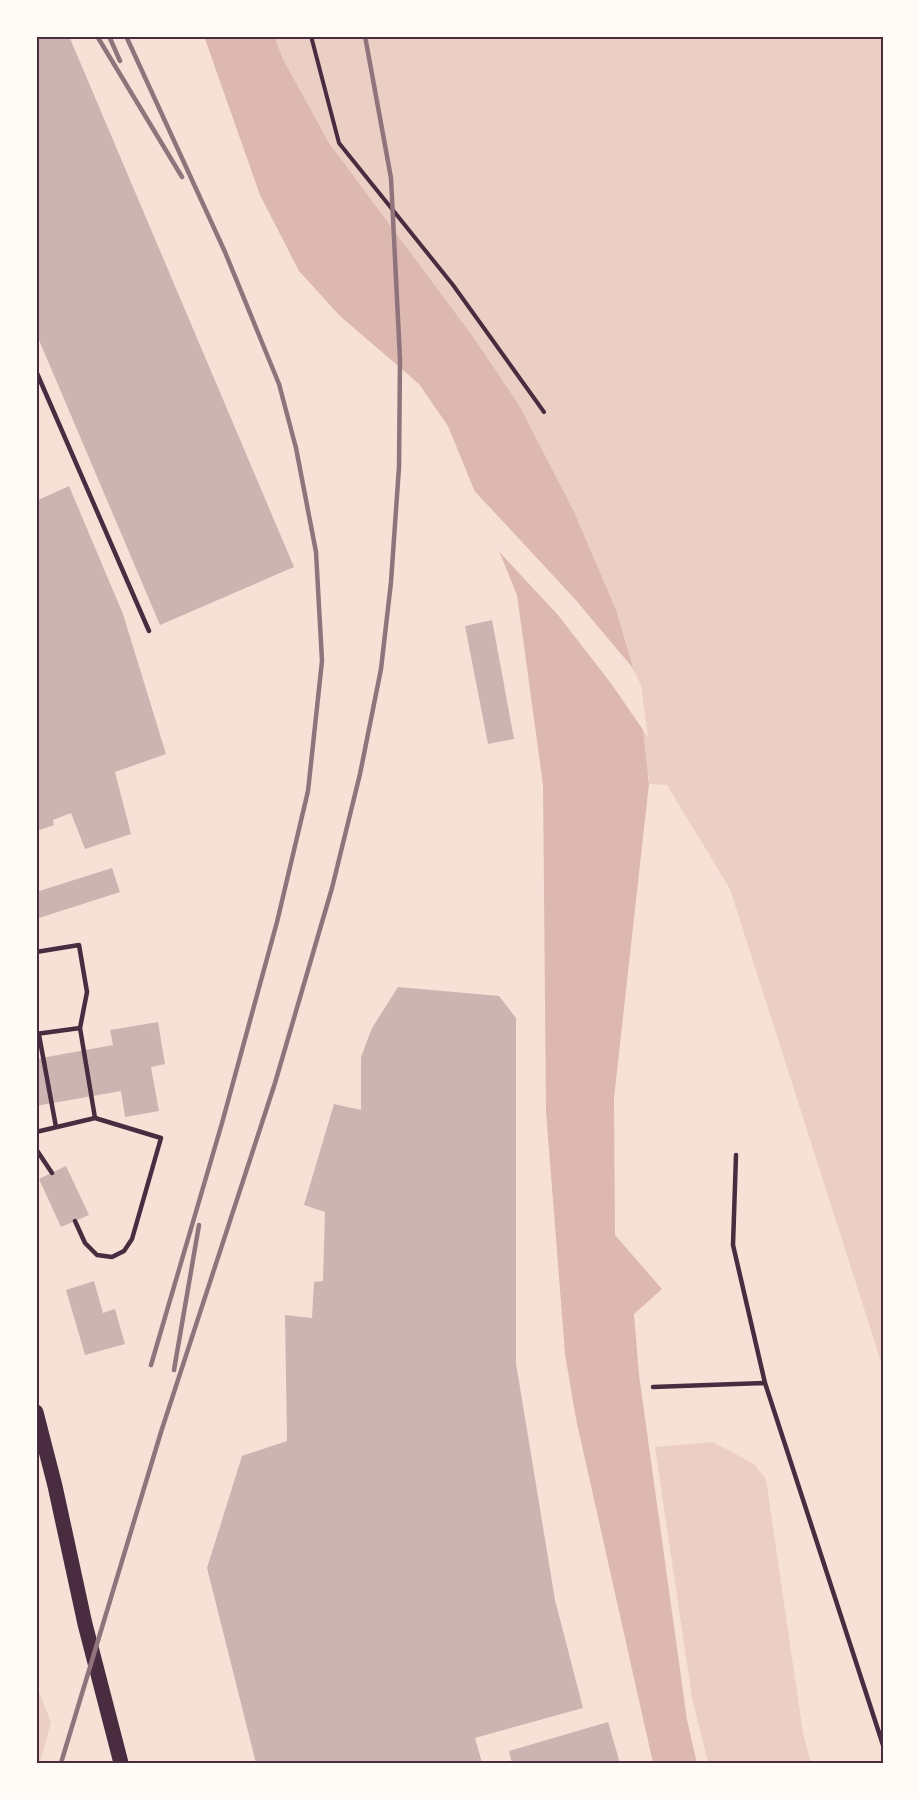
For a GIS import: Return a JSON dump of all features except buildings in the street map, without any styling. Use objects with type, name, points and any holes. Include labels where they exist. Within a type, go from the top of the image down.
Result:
[{"type":"main road","points":[[36,1412],[55,1486],[85,1624],[121,1763]]},
{"type":"lane","points":[[36,371],[149,632]]},
{"type":"lane","points":[[36,952],[79,945],[87,992],[80,1028],[94,1118]]},
{"type":"lane","points":[[56,1127],[38,1034],[80,1028]]},
{"type":"lane","points":[[36,1132],[94,1118],[161,1138],[132,1239],[124,1251],[112,1257],[97,1255],[85,1243],[75,1221]]},
{"type":"lane","points":[[36,1149],[52,1173]]},
{"type":"lane","points":[[736,1155],[733,1245],[765,1383],[883,1745]]},
{"type":"lane","points":[[653,1387],[765,1383]]},
{"type":"path","points":[[311,36],[339,143],[453,285],[544,412]]},
{"type":"shaded area","points":[[204,36],[274,36],[283,59],[329,143],[474,338],[519,405],[574,512],[616,610],[638,685],[649,784],[614,1098],[615,1235],[662,1289],[634,1314],[639,1375],[687,1720],[697,1763],[653,1763],[576,1419],[565,1354],[546,1111],[543,785],[517,595],[448,426],[419,384],[340,316],[299,271],[260,195]]},
{"type":"shaded area","points":[[274,36],[883,36],[883,1368],[730,889],[667,785],[649,784],[649,776],[519,405],[474,338],[329,143],[283,59]]},
{"type":"shaded area","points":[[713,1442],[754,1464],[766,1479],[803,1733],[811,1763],[708,1763],[692,1698],[655,1447]]},
{"type":"shaded area","points":[[39,1692],[51,1722],[40,1763],[36,1763],[36,1702]]},
{"type":"pier","points":[[469,485],[574,598],[632,667],[641,685],[648,737],[610,682],[558,615],[493,545]]},
{"type":"railway","points":[[97,36],[182,177]]},
{"type":"railway","points":[[109,36],[120,61]]},
{"type":"railway","points":[[126,36],[225,252],[279,384],[296,448],[316,552],[322,661],[308,791],[277,922],[222,1123],[151,1365]]},
{"type":"railway","points":[[61,1763],[161,1432],[275,1083],[332,888],[360,774],[381,669],[391,582],[399,467],[400,359],[391,178],[365,36]]},
{"type":"railway","points":[[174,1370],[199,1225]]}]
